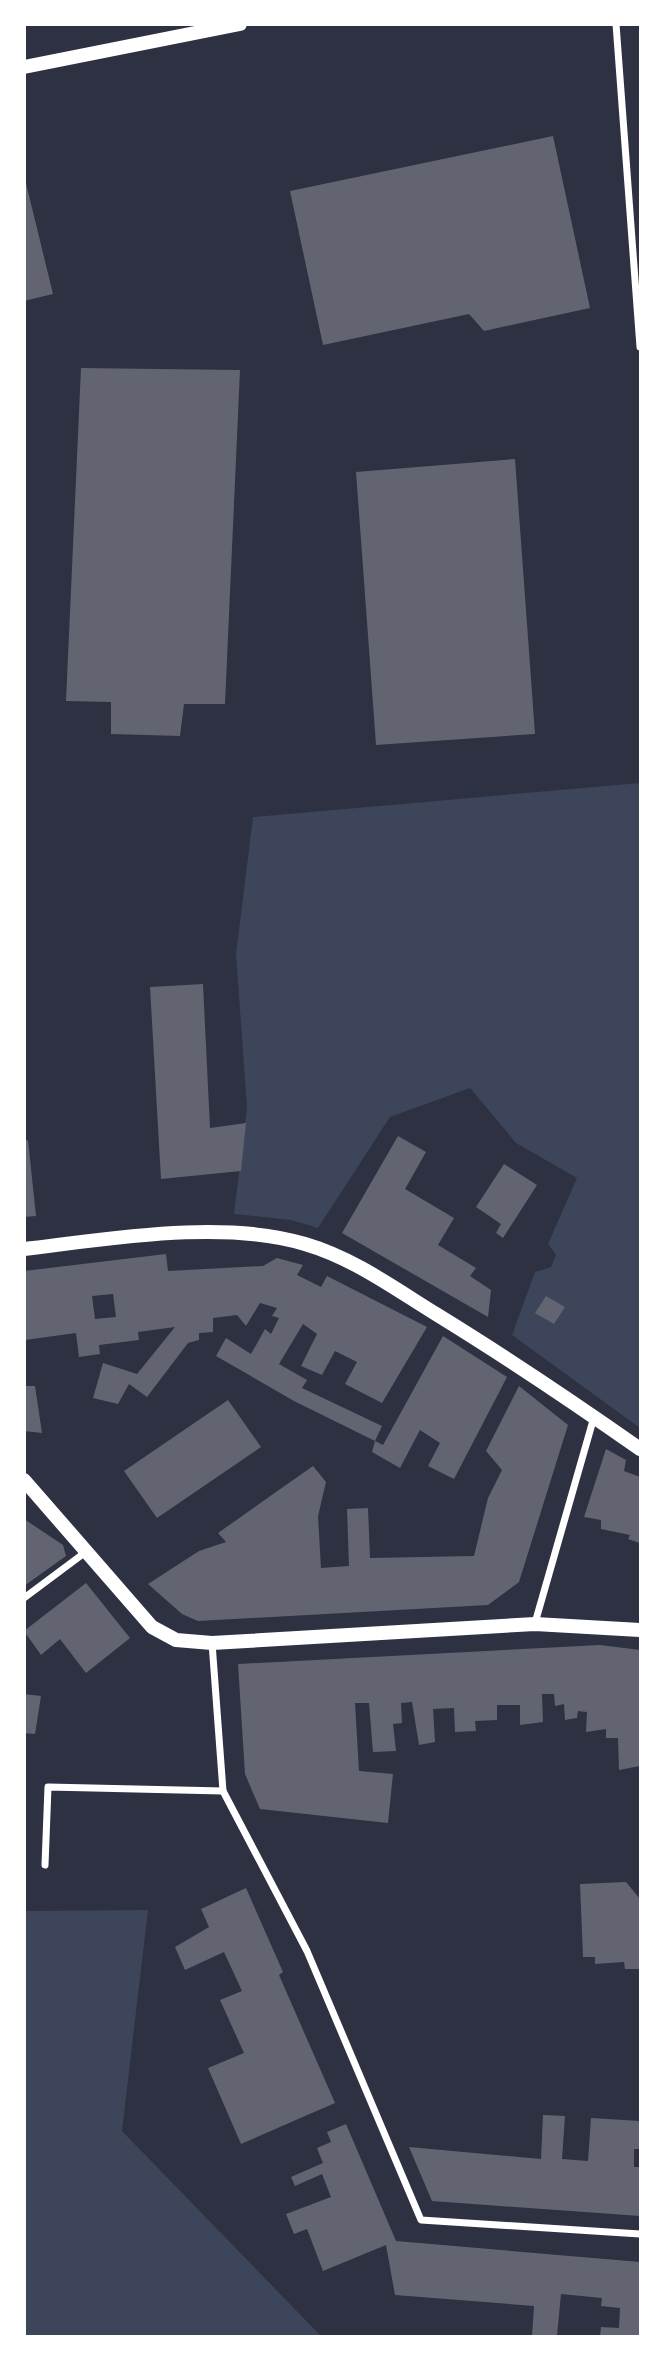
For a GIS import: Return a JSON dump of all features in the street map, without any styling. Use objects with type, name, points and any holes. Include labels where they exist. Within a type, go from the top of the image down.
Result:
[{"type":"main road","points":[[24,67],[240,24]]},
{"type":"main road","points":[[24,1249],[176,1233],[248,1235],[304,1243],[357,1264],[548,1384],[640,1449]]},
{"type":"main road","points":[[24,1480],[88,1550],[152,1627],[176,1640],[212,1643],[534,1624],[640,1630]]},
{"type":"street","points":[[616,24],[640,346]]},
{"type":"street","points":[[534,1624],[594,1417]]},
{"type":"street","points":[[24,1598],[88,1550]]},
{"type":"street","points":[[212,1643],[223,1791],[307,1951],[421,2220],[640,2234]]},
{"type":"street","points":[[45,1865],[48,1787],[223,1791]]},
{"type":"shaded area","points":[[640,783],[640,1428],[512,1335],[535,1272],[551,1267],[556,1255],[548,1244],[577,1178],[516,1143],[470,1088],[390,1117],[318,1228],[291,1220],[234,1214],[247,1108],[236,954],[253,817]]},
{"type":"shaded area","points":[[148,1910],[122,2131],[321,2336],[25,2336],[25,1911]]},
{"type":"building","points":[[553,136],[590,308],[484,331],[469,314],[323,345],[290,191]]},
{"type":"building","points":[[24,175],[53,294],[24,301]]},
{"type":"building","points":[[81,368],[240,370],[225,704],[184,704],[180,736],[111,734],[111,702],[66,701]]},
{"type":"building","points":[[515,459],[535,734],[376,745],[356,472]]},
{"type":"building","points":[[203,984],[210,1128],[246,1123],[241,1171],[161,1179],[150,987]]},
{"type":"building","points":[[398,1136],[426,1152],[405,1189],[454,1218],[438,1245],[476,1268],[470,1276],[491,1290],[488,1317],[342,1233]]},
{"type":"building","points":[[28,1140],[36,1216],[24,1217],[24,1141]]},
{"type":"building","points":[[504,1164],[537,1185],[503,1238],[496,1233],[501,1224],[476,1207]]},
{"type":"building","points":[[166,1254],[168,1271],[263,1266],[277,1258],[303,1265],[297,1275],[321,1287],[327,1276],[427,1327],[382,1403],[345,1384],[357,1362],[335,1351],[322,1375],[301,1366],[317,1334],[303,1324],[279,1364],[307,1380],[302,1388],[382,1426],[375,1441],[294,1401],[216,1356],[226,1338],[251,1354],[265,1329],[271,1334],[279,1318],[272,1316],[277,1308],[260,1303],[246,1326],[237,1315],[213,1318],[213,1332],[199,1333],[199,1340],[188,1343],[147,1397],[129,1384],[118,1404],[93,1398],[103,1363],[137,1374],[175,1327],[138,1332],[139,1340],[99,1345],[100,1354],[79,1357],[76,1333],[25,1340],[24,1271]],"holes":[[[113,1294],[116,1317],[95,1319],[92,1296]]]},
{"type":"building","points":[[546,1296],[565,1307],[554,1324],[535,1313]]},
{"type":"building","points":[[443,1336],[507,1377],[454,1479],[428,1466],[440,1443],[420,1430],[400,1468],[372,1452],[375,1441],[383,1445]]},
{"type":"building","points":[[24,1386],[35,1386],[42,1433],[24,1431]]},
{"type":"building","points":[[519,1386],[568,1425],[519,1582],[488,1605],[198,1621],[182,1614],[148,1584],[199,1551],[226,1542],[218,1533],[313,1466],[326,1482],[318,1516],[321,1568],[349,1566],[347,1509],[368,1508],[370,1558],[474,1556],[488,1498],[502,1470],[486,1451]]},
{"type":"building","points":[[228,1400],[261,1447],[157,1518],[124,1471]]},
{"type":"building","points":[[606,1449],[626,1460],[624,1471],[640,1477],[640,1543],[628,1539],[630,1535],[601,1529],[601,1520],[584,1517]]},
{"type":"building","points":[[24,1519],[63,1545],[66,1556],[24,1586]]},
{"type":"building","points":[[86,1583],[130,1638],[86,1673],[60,1639],[41,1655],[24,1631]]},
{"type":"building","points":[[600,1645],[640,1650],[640,1766],[619,1770],[618,1738],[606,1738],[606,1729],[586,1732],[587,1712],[578,1711],[577,1718],[565,1720],[564,1704],[555,1706],[554,1694],[542,1694],[543,1722],[520,1725],[520,1705],[497,1705],[497,1720],[475,1721],[476,1731],[455,1732],[454,1708],[433,1709],[435,1742],[419,1745],[412,1702],[401,1703],[402,1723],[393,1724],[396,1751],[373,1752],[369,1703],[355,1703],[359,1771],[393,1774],[388,1823],[260,1809],[245,1774],[238,1664]]},
{"type":"building","points":[[24,1694],[41,1696],[35,1734],[24,1733]]},
{"type":"building","points":[[626,1882],[640,1899],[640,1969],[625,1969],[624,1962],[595,1964],[595,1957],[583,1957],[580,1884]]},
{"type":"building","points":[[246,1888],[283,1972],[279,1975],[335,2103],[241,2144],[208,2068],[244,2053],[220,2000],[242,1991],[224,1952],[185,1970],[175,1947],[209,1927],[201,1909]]},
{"type":"building","points":[[543,2115],[565,2116],[562,2159],[588,2161],[591,2118],[640,2121],[640,2149],[634,2149],[634,2167],[640,2167],[640,2216],[432,2201],[409,2147],[541,2159]]},
{"type":"building","points":[[346,2124],[396,2241],[640,2262],[640,2336],[600,2336],[601,2327],[619,2328],[620,2308],[601,2306],[602,2298],[561,2294],[557,2336],[532,2336],[534,2306],[395,2295],[386,2245],[323,2271],[307,2229],[294,2234],[286,2214],[331,2197],[322,2174],[295,2186],[291,2177],[323,2163],[317,2148],[331,2142],[327,2132]]}]
